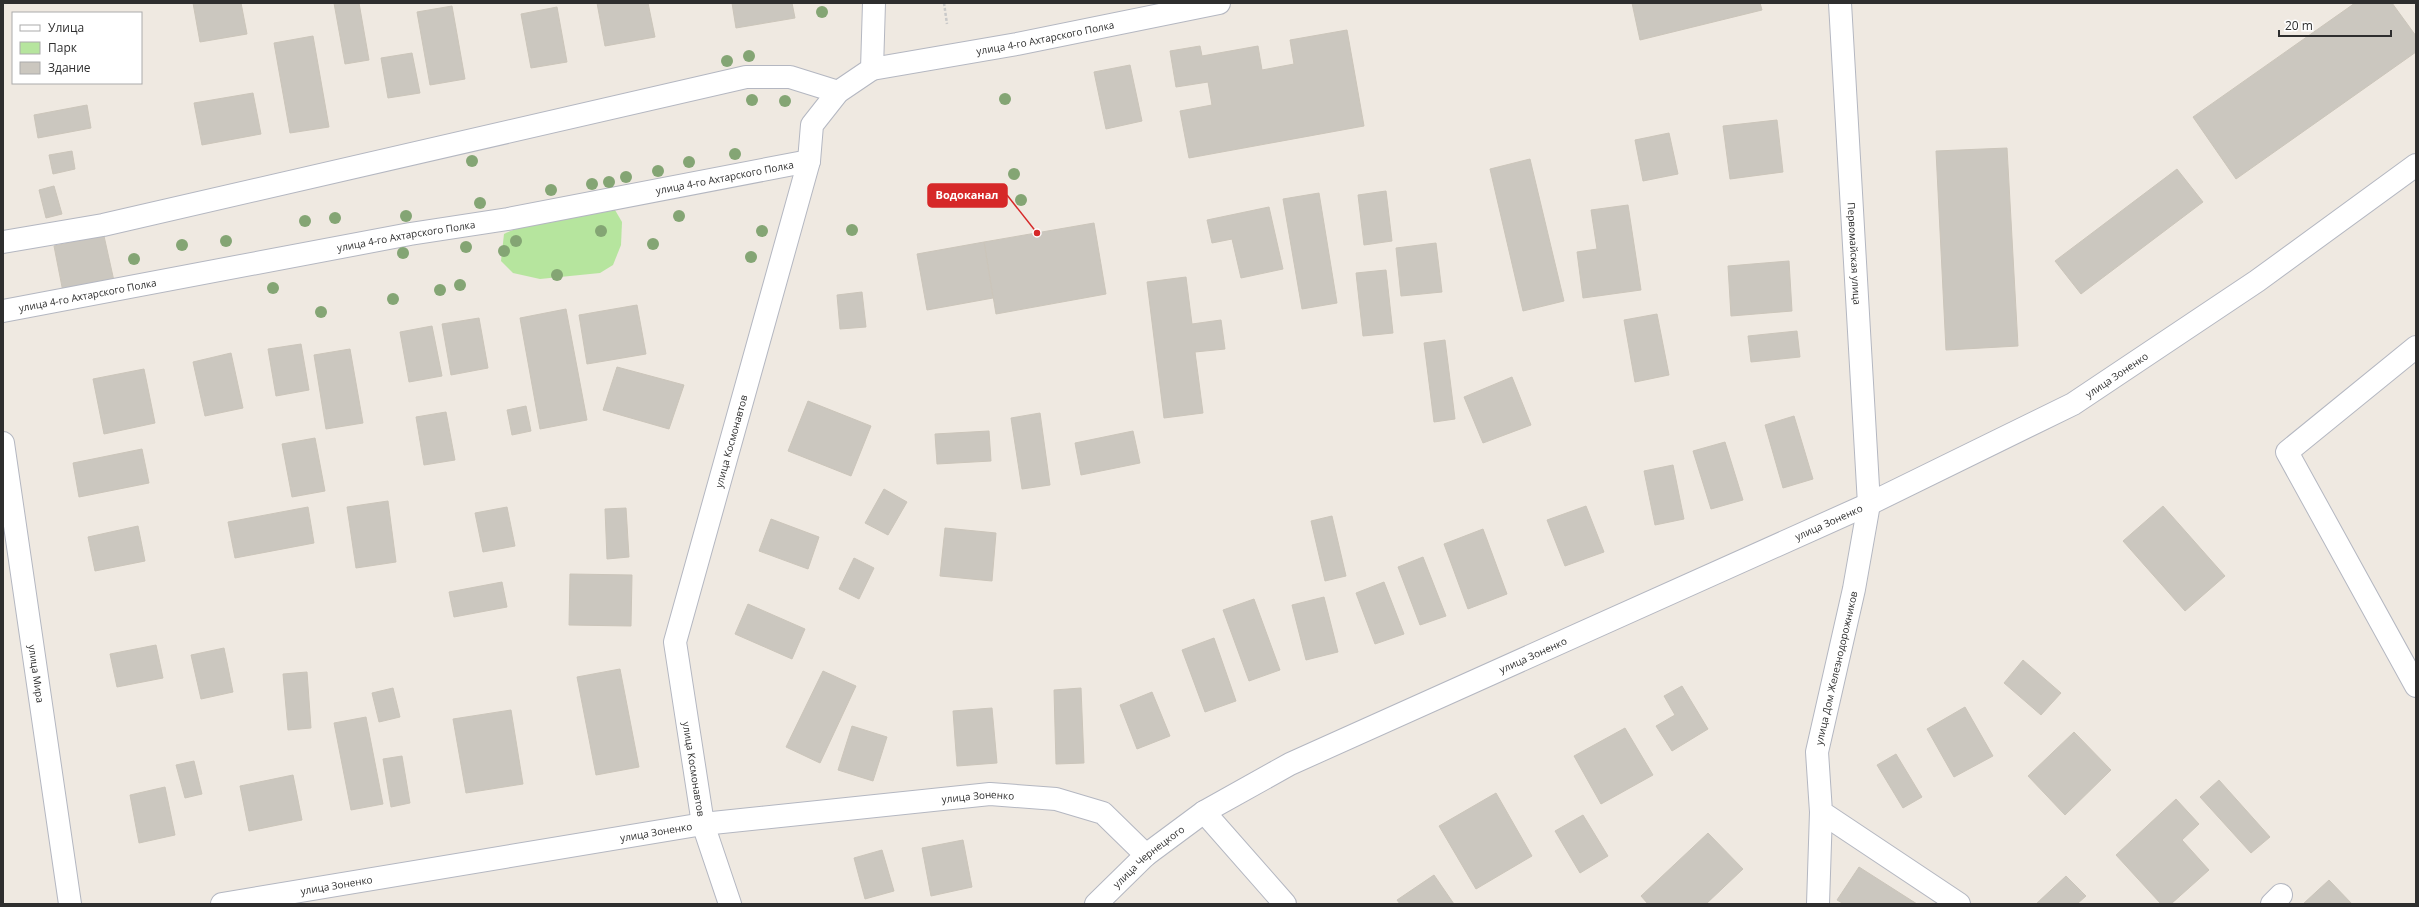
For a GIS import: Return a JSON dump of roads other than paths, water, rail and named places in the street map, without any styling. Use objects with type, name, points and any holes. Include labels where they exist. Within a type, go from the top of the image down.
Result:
[{"type":"street","points":[[872,69],[874,3]]},
{"type":"street","name":"улица 4-го Ахтарского Полка","points":[[872,69],[1017,44],[1219,3]]},
{"type":"street","name":"Первомайская улица","points":[[1840,3],[1869,504]]},
{"type":"street","name":"улица Космонавтов","points":[[730,904],[703,824],[675,642],[809,161],[812,125],[838,92],[872,69]]},
{"type":"street","points":[[3,242],[103,225],[746,77],[790,77],[838,92]]},
{"type":"street","name":"улица 4-го Ахтарского Полка","points":[[3,311],[410,234],[508,219],[809,161]]},
{"type":"street","name":"улица Зоненко","points":[[1204,812],[1290,764],[1869,504],[2073,404],[2257,281],[2416,165]]},
{"type":"street","points":[[2416,347],[2287,452],[2416,686]]},
{"type":"street","name":"улица Мира","points":[[3,443],[70,904]]},
{"type":"street","name":"улица Дом Железнодорожников","points":[[1818,904],[1821,812],[1818,752],[1854,589],[1869,504]]},
{"type":"street","name":"улица Зоненко","points":[[222,904],[703,824],[990,794],[1056,799],[1103,813],[1146,855]]},
{"type":"street","points":[[1204,812],[1285,904]]},
{"type":"street","name":"улица Чернецкого","points":[[1096,904],[1146,855],[1204,812]]},
{"type":"street","points":[[1821,812],[1959,904]]},
{"type":"place","name":"Водоканал","points":[[1037,233]]}]
